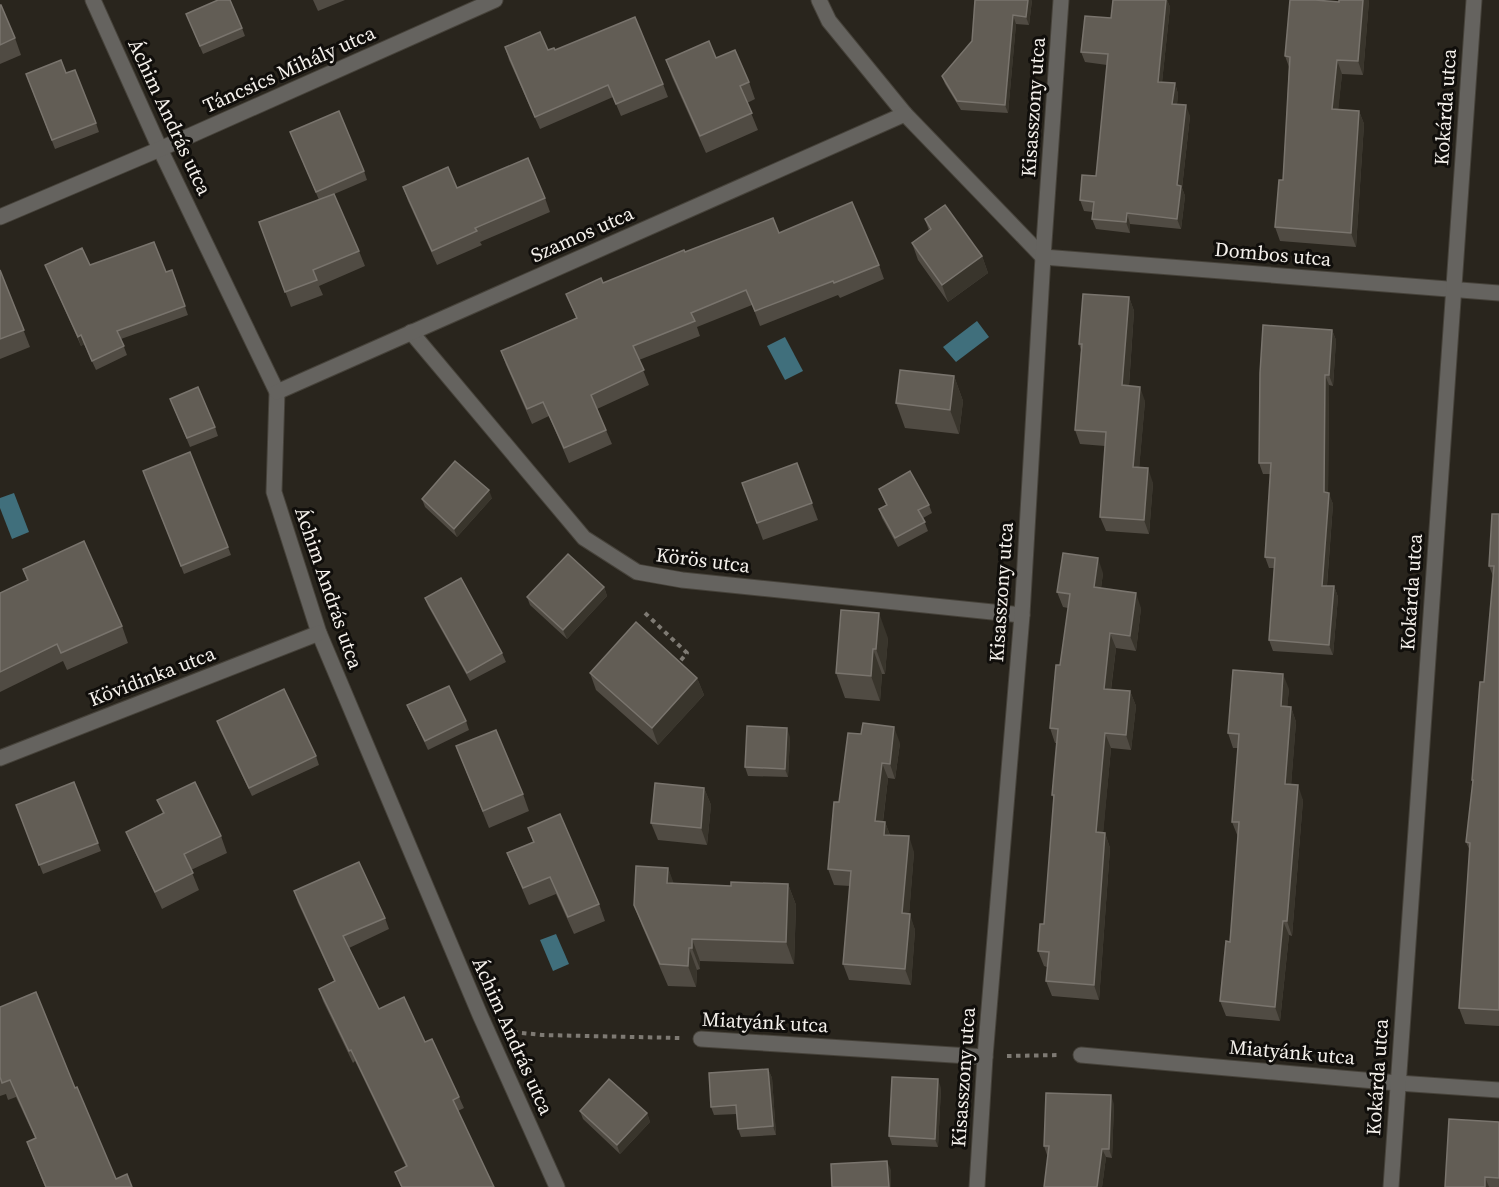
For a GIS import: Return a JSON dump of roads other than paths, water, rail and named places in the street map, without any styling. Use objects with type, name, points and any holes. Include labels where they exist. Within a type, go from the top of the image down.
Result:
[{"type":"street","name":"Áchim András utca","points":[[93,0],[160,149],[277,392],[274,492],[319,633],[480,1015],[556,1187]]},
{"type":"street","name":"Táncsics Mihály utca","points":[[0,217],[160,149],[495,0]]},
{"type":"street","points":[[819,0],[829,21],[904,114],[1043,257]]},
{"type":"street","name":"Kisasszony utca","points":[[977,1187],[985,1057],[1022,615],[1061,0]]},
{"type":"street","name":"Kokárda utca","points":[[1391,1187],[1474,0]]},
{"type":"street","name":"Szamos utca","points":[[277,392],[904,114]]},
{"type":"street","name":"Dombos utca","points":[[1043,257],[1499,293]]},
{"type":"street","name":"Körös utca","points":[[411,332],[584,538],[637,572],[682,580],[1022,615]]},
{"type":"street","name":"Kövidinka utca","points":[[0,758],[319,633]]},
{"type":"street","name":"Miatyánk utca","points":[[701,1039],[985,1057]]},
{"type":"street","name":"Miatyánk utca","points":[[1081,1055],[1499,1090]]},
{"type":"water","points":[[977,321],[989,337],[956,362],[943,347]]},
{"type":"water","points":[[785,337],[803,371],[785,380],[767,346]]},
{"type":"water","points":[[14,493],[29,532],[12,539],[0,508],[0,498]]},
{"type":"water","points":[[556,934],[569,964],[553,971],[540,940]]}]
